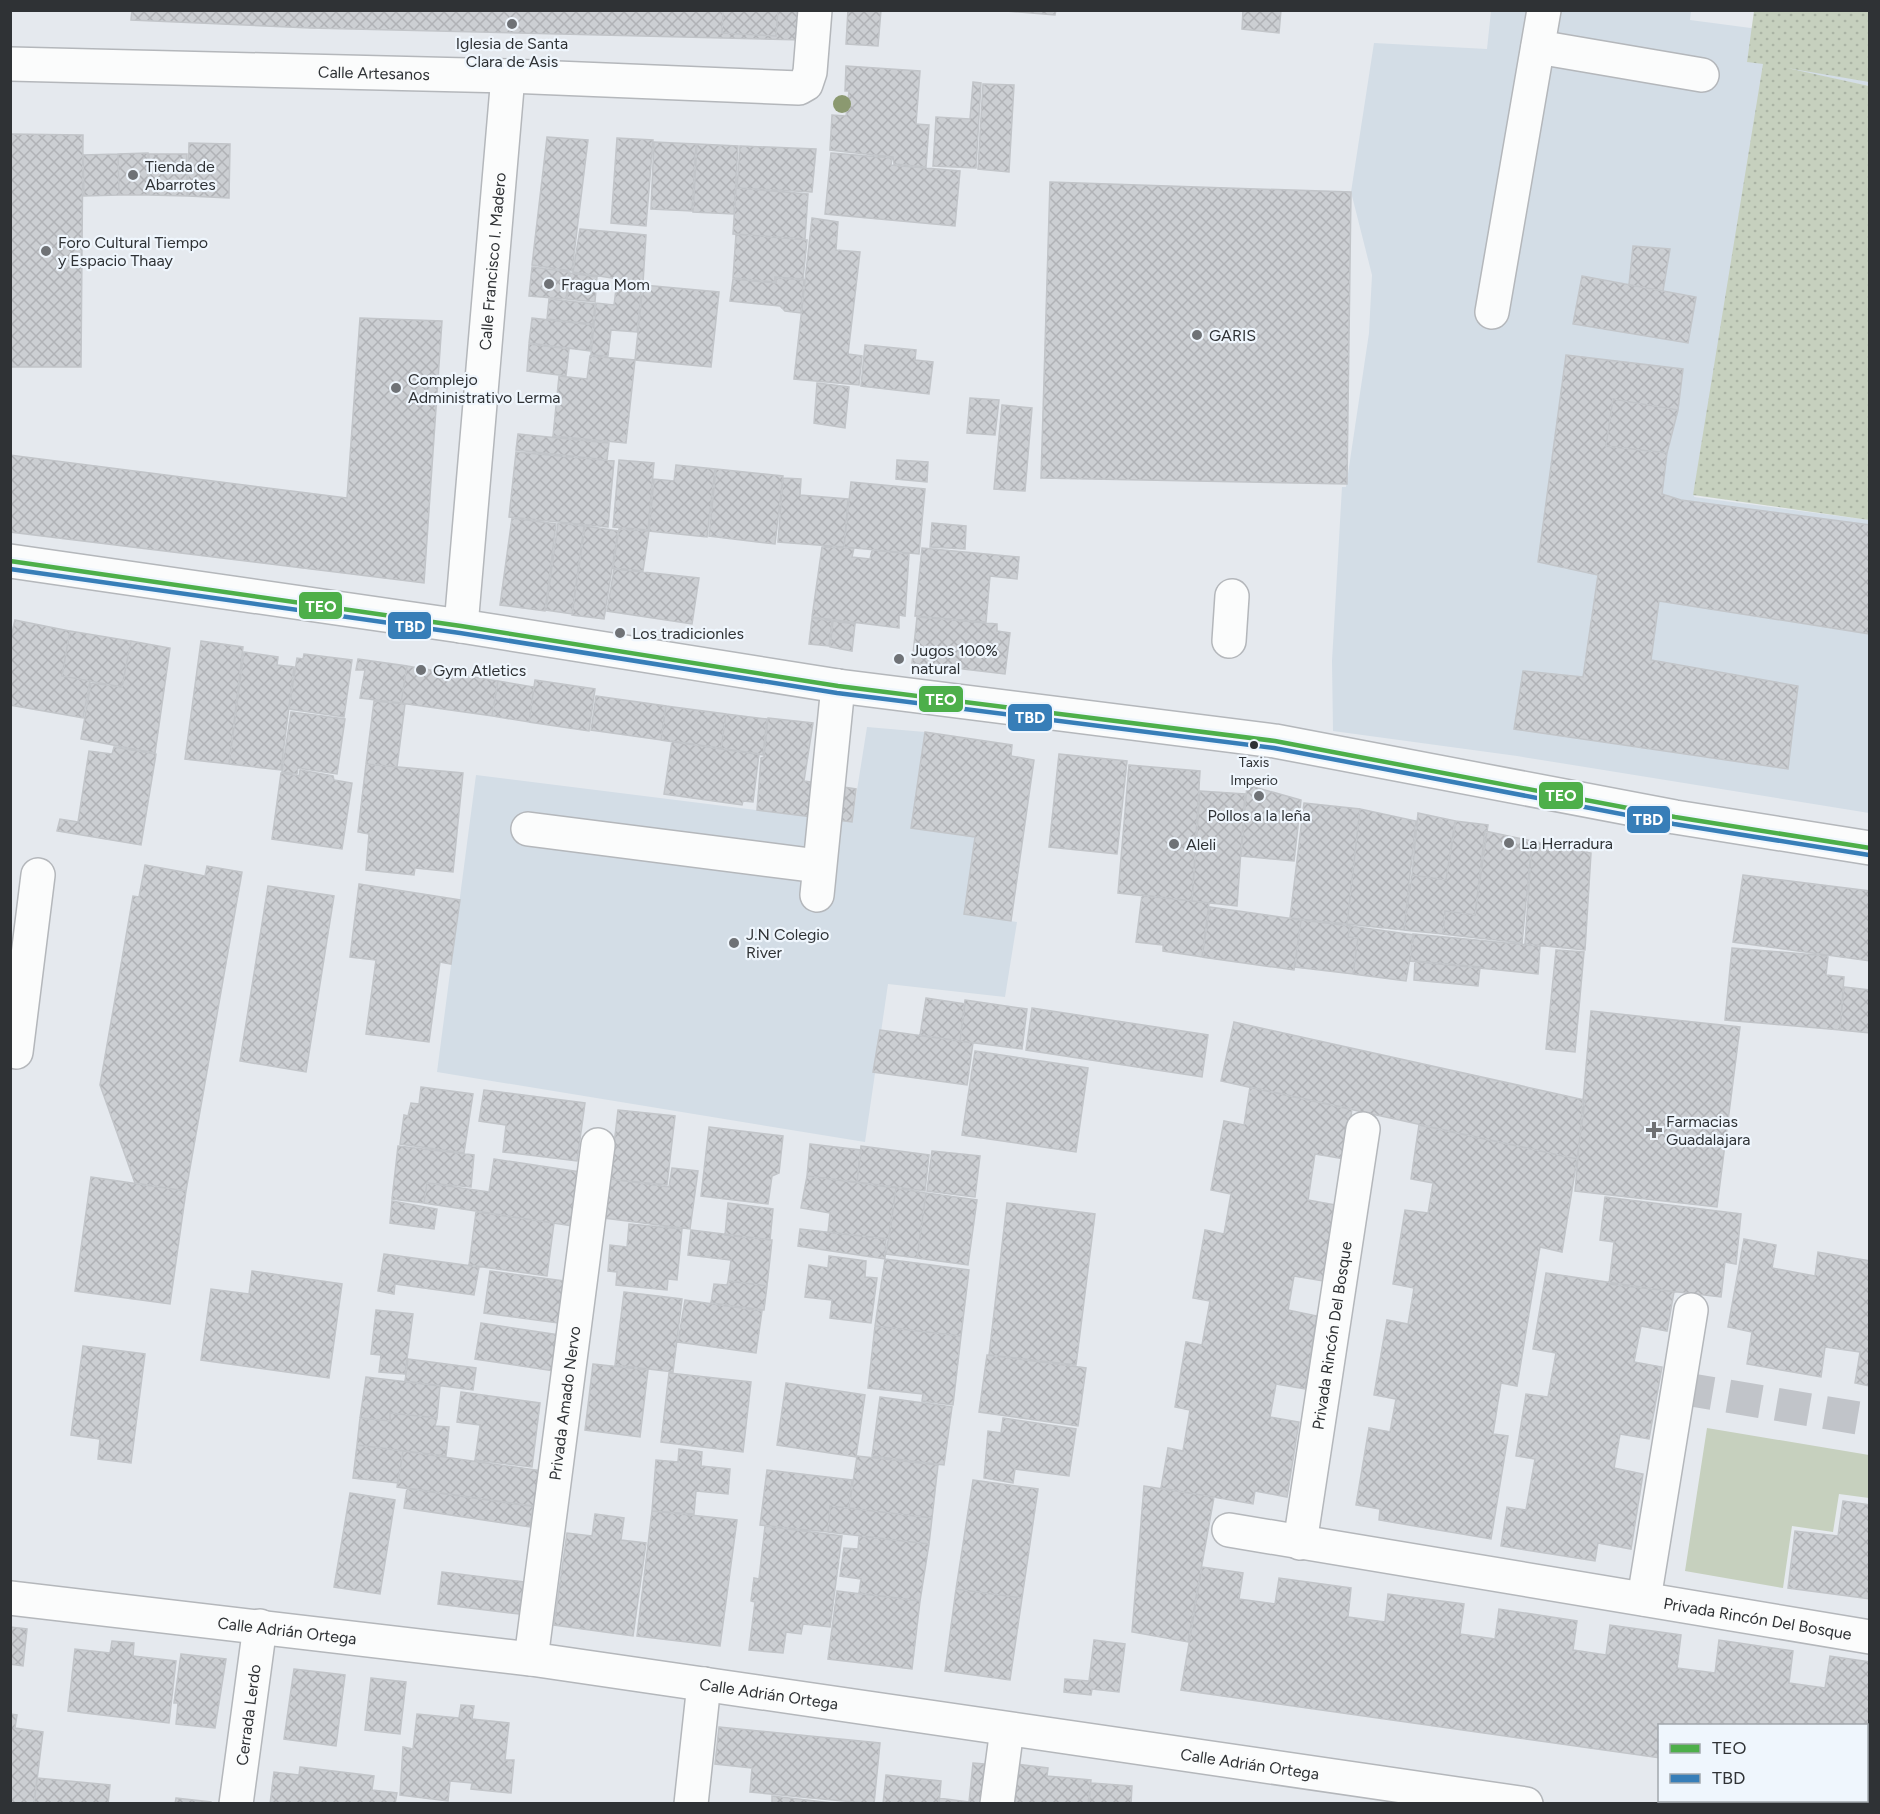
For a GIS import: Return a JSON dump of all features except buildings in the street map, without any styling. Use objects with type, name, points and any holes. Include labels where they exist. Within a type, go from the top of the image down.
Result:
[{"type":"street","name":"Calle Artesanos","points":[[10,64],[508,76],[799,88],[806,84],[810,72],[815,10]]},
{"type":"street","points":[[1492,312],[1544,10]]},
{"type":"street","points":[[1538,47],[1702,75]]},
{"type":"street","name":"Calle Francisco I. Madero","points":[[461,626],[508,76]]},
{"type":"street","points":[[10,561],[461,626],[838,686],[1275,741],[1675,817],[1869,848]]},
{"type":"street","points":[[1229,641],[1232,596]]},
{"type":"street","points":[[528,829],[817,880],[838,686]]},
{"type":"street","points":[[16,1052],[38,875]]},
{"type":"street","name":"Privada Rincón Del Bosque","points":[[1300,1543],[1364,1129]]},
{"type":"street","name":"Privada Amado Nervo","points":[[531,1659],[598,1145]]},
{"type":"street","name":"Privada Rincón Del Bosque","points":[[1644,1599],[1691,1310]]},
{"type":"street","name":"Privada Rincón Del Bosque","points":[[1229,1530],[1869,1637]]},
{"type":"street","name":"Calle Adrián Ortega","points":[[10,1598],[531,1659],[1526,1803]]},
{"type":"street","name":"Cerrada Lerdo","points":[[236,1803],[260,1626]]},
{"type":"street","points":[[691,1803],[704,1684]]},
{"type":"street","points":[[997,1803],[1007,1729]]},
{"type":"shaded area","points":[[1491,11],[1691,11],[1690,20],[1766,30],[1869,11],[1869,86],[1764,64],[1694,497],[1869,520],[1869,813],[1517,756],[1333,731],[1332,661],[1342,487],[1346,487],[1369,333],[1372,275],[1351,192],[1374,43],[1487,49]]},
{"type":"shaded area","name":"J.N Colegio River","points":[[867,727],[925,732],[911,828],[975,837],[964,914],[1017,922],[1005,997],[888,984],[865,1142],[437,1072],[476,775],[852,822]]},
{"type":"green space","points":[[1754,11],[1869,11],[1869,82],[1787,68],[1869,86],[1869,520],[1693,495],[1763,64],[1747,62]]},
{"type":"green space","points":[[1707,1428],[1869,1455],[1869,1498],[1839,1494],[1833,1532],[1792,1526],[1783,1588],[1685,1571]]},
{"type":"tunnel","points":[[1680,1388],[1870,1420]]},
{"type":"transit line","name":"TEO","points":[[10,561],[461,626],[838,686],[1275,741],[1675,817],[1870,848]]},
{"type":"transit line","name":"TBD","points":[[10,569],[460,633],[837,693],[1274,748],[1674,824],[1869,855]]},
{"type":"place","name":"Iglesia de Santa Clara de Asis","points":[[512,24]]},
{"type":"place","name":"Tienda de Abarrotes","points":[[133,175]]},
{"type":"place","name":"Foro Cultural Tiempo y Espacio Thaay","points":[[46,251]]},
{"type":"place","name":"Fragua Mom","points":[[549,284]]},
{"type":"place","name":"GARIS","points":[[1197,335]]},
{"type":"place","name":"Complejo Administrativo Lerma","points":[[396,388]]},
{"type":"place","name":"Los tradicionles","points":[[620,633]]},
{"type":"place","name":"Jugos 100% natural","points":[[899,659]]},
{"type":"place","name":"Gym Atletics","points":[[421,670]]},
{"type":"place","name":"Taxis Imperio","points":[[1254,745]]},
{"type":"place","name":"Pollos a la leña","points":[[1259,796]]},
{"type":"place","name":"La Herradura","points":[[1509,843]]},
{"type":"place","name":"Aleli","points":[[1174,844]]},
{"type":"place","name":"J.N Colegio River","points":[[734,943]]},
{"type":"place","name":"Farmacias Guadalajara","points":[[1654,1130]]}]
